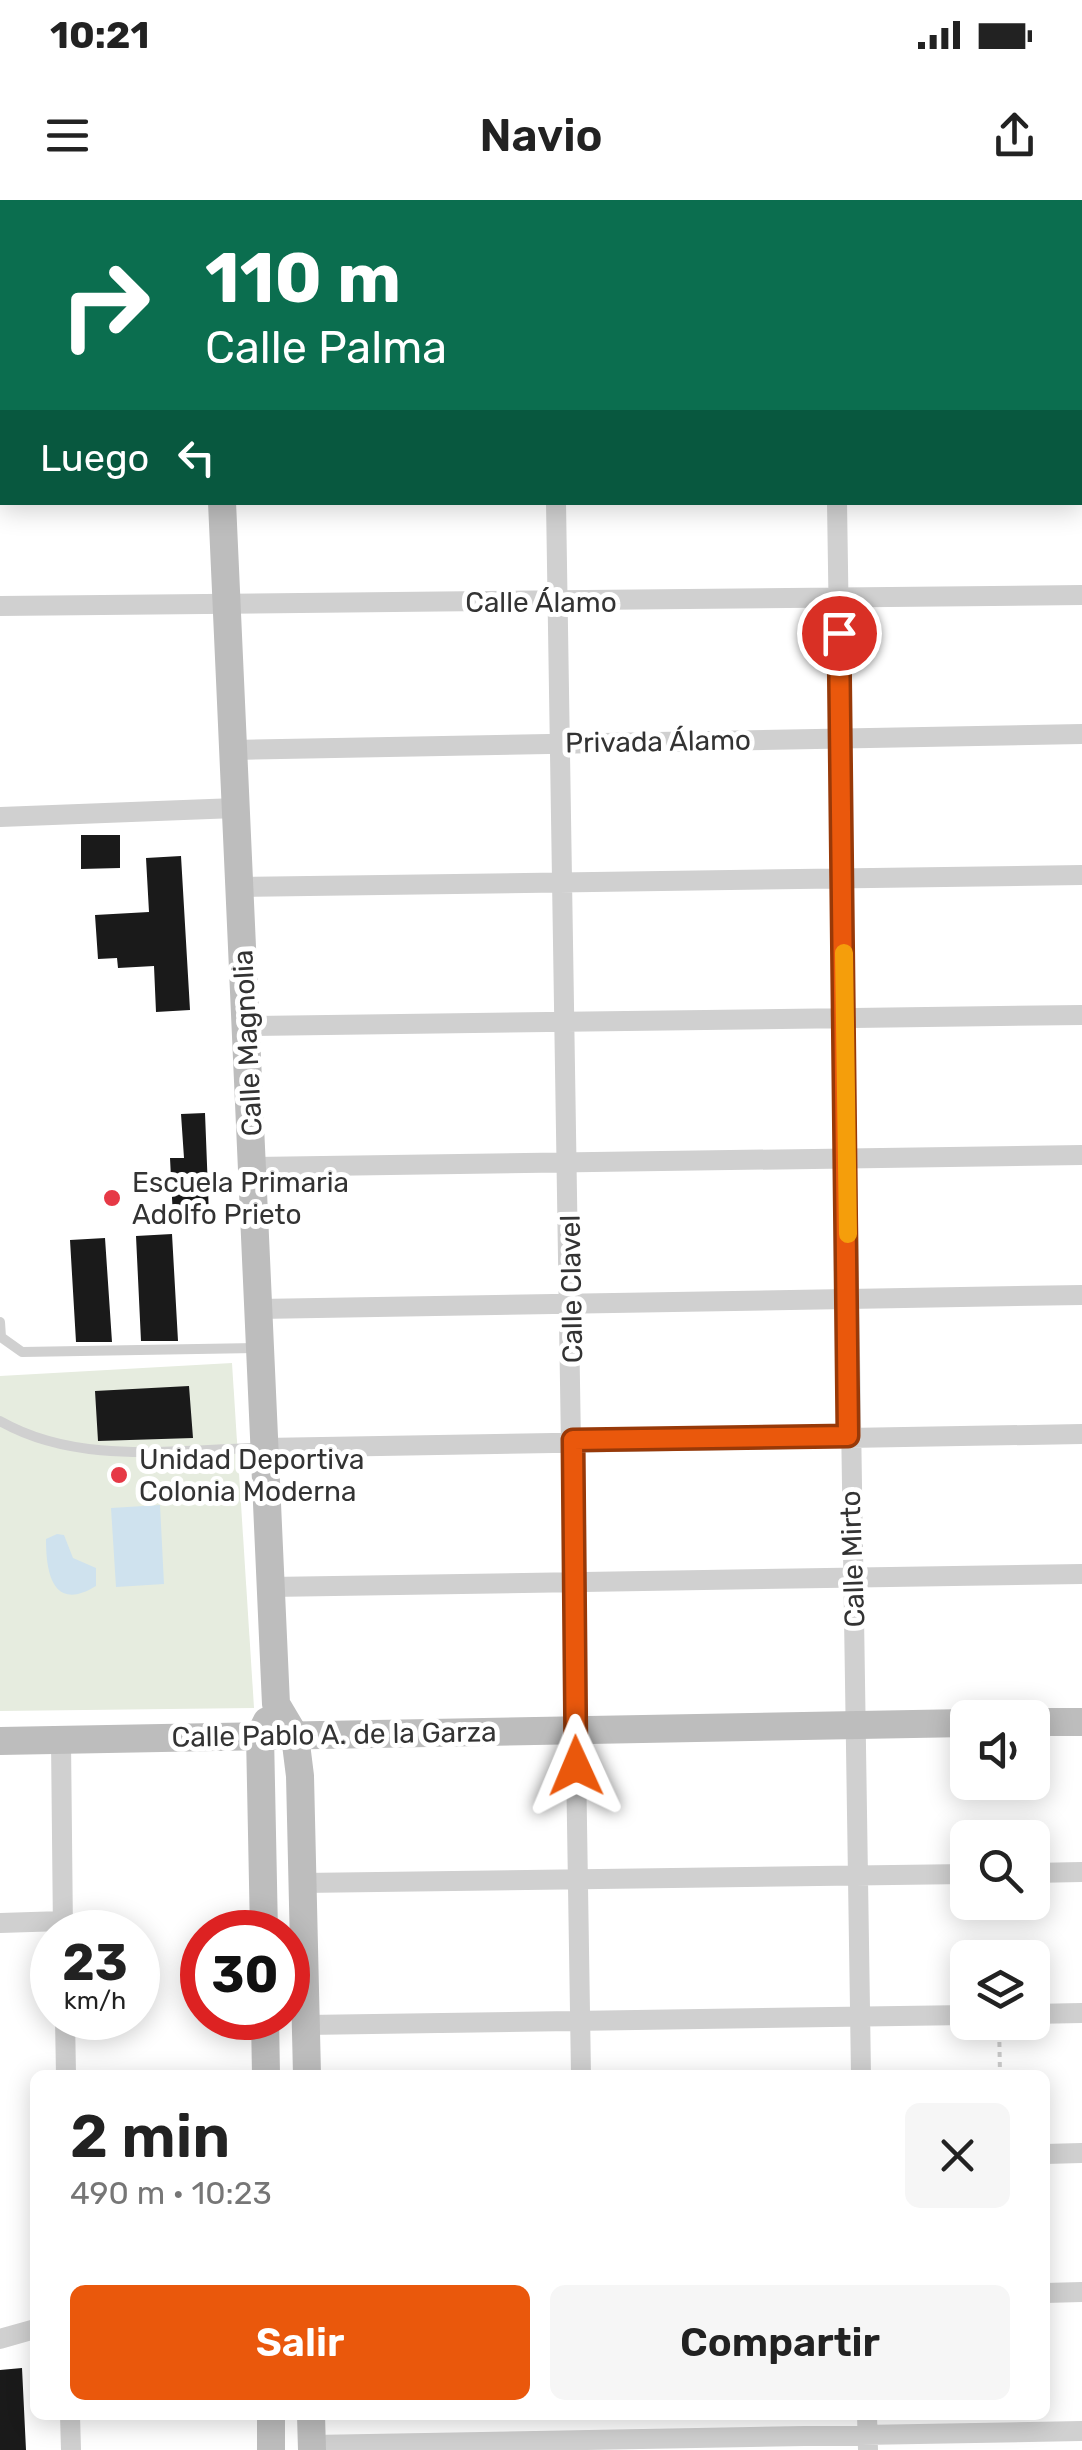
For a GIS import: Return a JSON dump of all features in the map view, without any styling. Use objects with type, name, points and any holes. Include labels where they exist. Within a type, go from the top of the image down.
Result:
[{"type":"street","name":"Calle Magnolia","points":[[222,505],[276,1704],[295,1736],[303,1910]]},
{"type":"street","name":"Calle Clavel","points":[[556,505],[570,1161],[581,2070]]},
{"type":"street","name":"Calle Mirto","points":[[837,505],[848,1436],[861,2070]]},
{"type":"street","name":"Calle Álamo","points":[[0,606],[1082,595]]},
{"type":"street","name":"Privada Álamo","points":[[234,750],[1082,734]]},
{"type":"street","points":[[0,817],[236,808]]},
{"type":"street","points":[[240,887],[1082,875]]},
{"type":"street","points":[[246,1026],[1082,1015]]},
{"type":"street","points":[[252,1167],[1082,1155]]},
{"type":"street","points":[[258,1308],[1082,1295]]},
{"type":"street","points":[[264,1448],[1082,1434]]},
{"type":"street","points":[[270,1587],[1082,1574]]},
{"type":"street","points":[[264,1910],[260,1735],[276,1704]]},
{"type":"street","points":[[1050,1722],[1082,1722]]},
{"type":"street","name":"Calle Pablo A. de la Garza","points":[[0,1741],[950,1723]]},
{"type":"street","points":[[61,1740],[63,1910]]},
{"type":"street","points":[[1050,1873],[1082,1872]]},
{"type":"street","points":[[302,1884],[950,1874]]},
{"type":"street","points":[[0,1923],[30,1924]]},
{"type":"street","points":[[1050,2013],[1082,2012]]},
{"type":"street","points":[[310,2025],[950,2015]]},
{"type":"street","points":[[65,2040],[66,2070]]},
{"type":"street","points":[[265,2040],[266,2070]]},
{"type":"street","name":"Calle Magnolia","points":[[306,2040],[307,2070]]},
{"type":"street","points":[[1050,2154],[1082,2153]]},
{"type":"street","points":[[1050,2292],[1082,2292]]},
{"type":"street","points":[[0,2339],[30,2330]]},
{"type":"street","points":[[70,2420],[71,2450]]},
{"type":"street","points":[[271,2420],[271,2450]]},
{"type":"street","points":[[311,2420],[312,2448],[1082,2430]]},
{"type":"lane","points":[[0,1322],[1,1336],[22,1352],[260,1348]]},
{"type":"lane","points":[[0,1421],[28,1437],[74,1450],[264,1448]]},
{"type":"path","points":[[999,2040],[1000,2070]]},
{"type":"shaded area","name":"Unidad Deportiva Colonia Moderna","points":[[232,1363],[254,1708],[0,1711],[0,1376]]},
{"type":"water","points":[[160,1505],[164,1584],[116,1587],[111,1508]]},
{"type":"water","points":[[64,1535],[73,1558],[96,1568],[96,1586],[70,1595],[54,1585],[46,1539]]},
{"type":"building","points":[[81,835],[120,835],[120,868],[81,869]]},
{"type":"building","points":[[181,856],[190,1010],[156,1012],[154,966],[118,968],[117,958],[98,959],[95,915],[149,912],[146,858]]},
{"type":"building","points":[[205,1113],[209,1216],[173,1218],[170,1158],[184,1158],[181,1114]]},
{"type":"building","points":[[172,1234],[178,1341],[141,1341],[136,1236]]},
{"type":"building","points":[[105,1238],[112,1342],[76,1342],[70,1240]]},
{"type":"building","points":[[189,1386],[193,1438],[98,1441],[95,1391]]},
{"type":"building","points":[[22,2368],[26,2450],[0,2450],[0,2370]]},
{"type":"slow traffic","points":[[844,953],[848,1234]]},
{"type":"place","name":"Escuela Primaria Adolfo Prieto","points":[[112,1198]]},
{"type":"place","name":"Unidad Deportiva Colonia Moderna","points":[[119,1475]]},
{"type":"route","points":[[576,1766],[573,1440],[848,1436],[839,633]]}]
